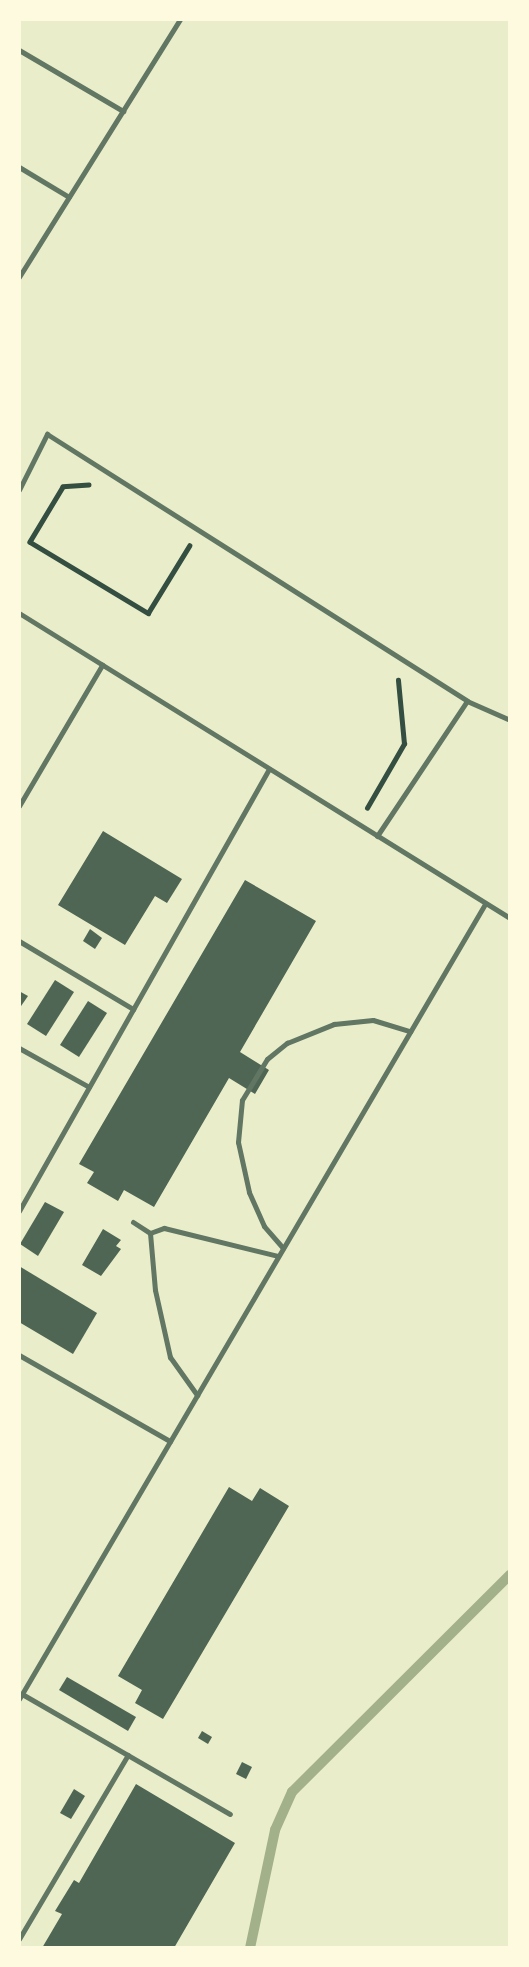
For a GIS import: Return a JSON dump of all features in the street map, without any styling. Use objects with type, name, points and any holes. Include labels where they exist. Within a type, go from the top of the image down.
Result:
[{"type":"lane","points":[[19,276],[180,19]]},
{"type":"lane","points":[[19,50],[123,111]]},
{"type":"lane","points":[[19,167],[69,198]]},
{"type":"lane","points":[[19,490],[47,434],[467,701],[510,720]]},
{"type":"lane","points":[[19,614],[510,918]]},
{"type":"lane","points":[[19,806],[102,665]]},
{"type":"lane","points":[[377,836],[467,701]]},
{"type":"lane","points":[[19,1211],[269,769]]},
{"type":"lane","points":[[230,1814],[21,1697],[485,904]]},
{"type":"lane","points":[[19,942],[133,1009]]},
{"type":"lane","points":[[283,1248],[264,1226],[249,1192],[238,1142],[242,1100],[267,1059],[287,1043],[310,1033],[334,1024],[373,1020],[410,1031]]},
{"type":"lane","points":[[19,1048],[89,1087]]},
{"type":"lane","points":[[133,1222],[150,1233]]},
{"type":"lane","points":[[150,1233],[164,1228],[278,1256]]},
{"type":"lane","points":[[150,1233],[155,1290],[170,1357],[197,1395]]},
{"type":"lane","points":[[19,1354],[170,1441]]},
{"type":"lane","points":[[19,1939],[128,1755]]},
{"type":"path","points":[[96,485],[63,487],[30,542],[148,613],[190,545]]},
{"type":"path","points":[[178,537],[202,552]]},
{"type":"path","points":[[358,824],[404,744],[397,675]]},
{"type":"building","points":[[103,831],[182,879],[167,903],[155,896],[125,945],[58,905]]},
{"type":"building","points":[[245,880],[316,921],[240,1052],[269,1070],[255,1094],[229,1078],[154,1207],[124,1190],[118,1201],[87,1183],[94,1172],[79,1164]]},
{"type":"building","points":[[90,929],[102,938],[95,949],[83,941]]},
{"type":"building","points":[[55,980],[74,992],[46,1036],[27,1024]]},
{"type":"building","points":[[19,991],[28,996],[19,1009]]},
{"type":"building","points":[[88,1001],[107,1013],[79,1057],[60,1045]]},
{"type":"building","points":[[45,1202],[64,1212],[38,1256],[20,1244]]},
{"type":"building","points":[[103,1229],[121,1240],[116,1246],[121,1249],[101,1276],[82,1265]]},
{"type":"building","points":[[19,1266],[97,1313],[73,1354],[19,1322]]},
{"type":"building","points":[[229,1487],[252,1501],[260,1488],[289,1506],[163,1719],[135,1703],[142,1690],[118,1676]]},
{"type":"building","points":[[67,1677],[136,1717],[128,1731],[59,1690]]},
{"type":"building","points":[[202,1731],[212,1737],[208,1744],[198,1738]]},
{"type":"building","points":[[242,1762],[252,1767],[246,1779],[236,1774]]},
{"type":"building","points":[[136,1784],[235,1843],[174,1948],[42,1948],[62,1914],[55,1911],[74,1880],[79,1883]]},
{"type":"building","points":[[74,1789],[85,1796],[71,1819],[60,1813]]},
{"type":"waterway","points":[[250,1948],[275,1830],[292,1792],[510,1575]]}]
